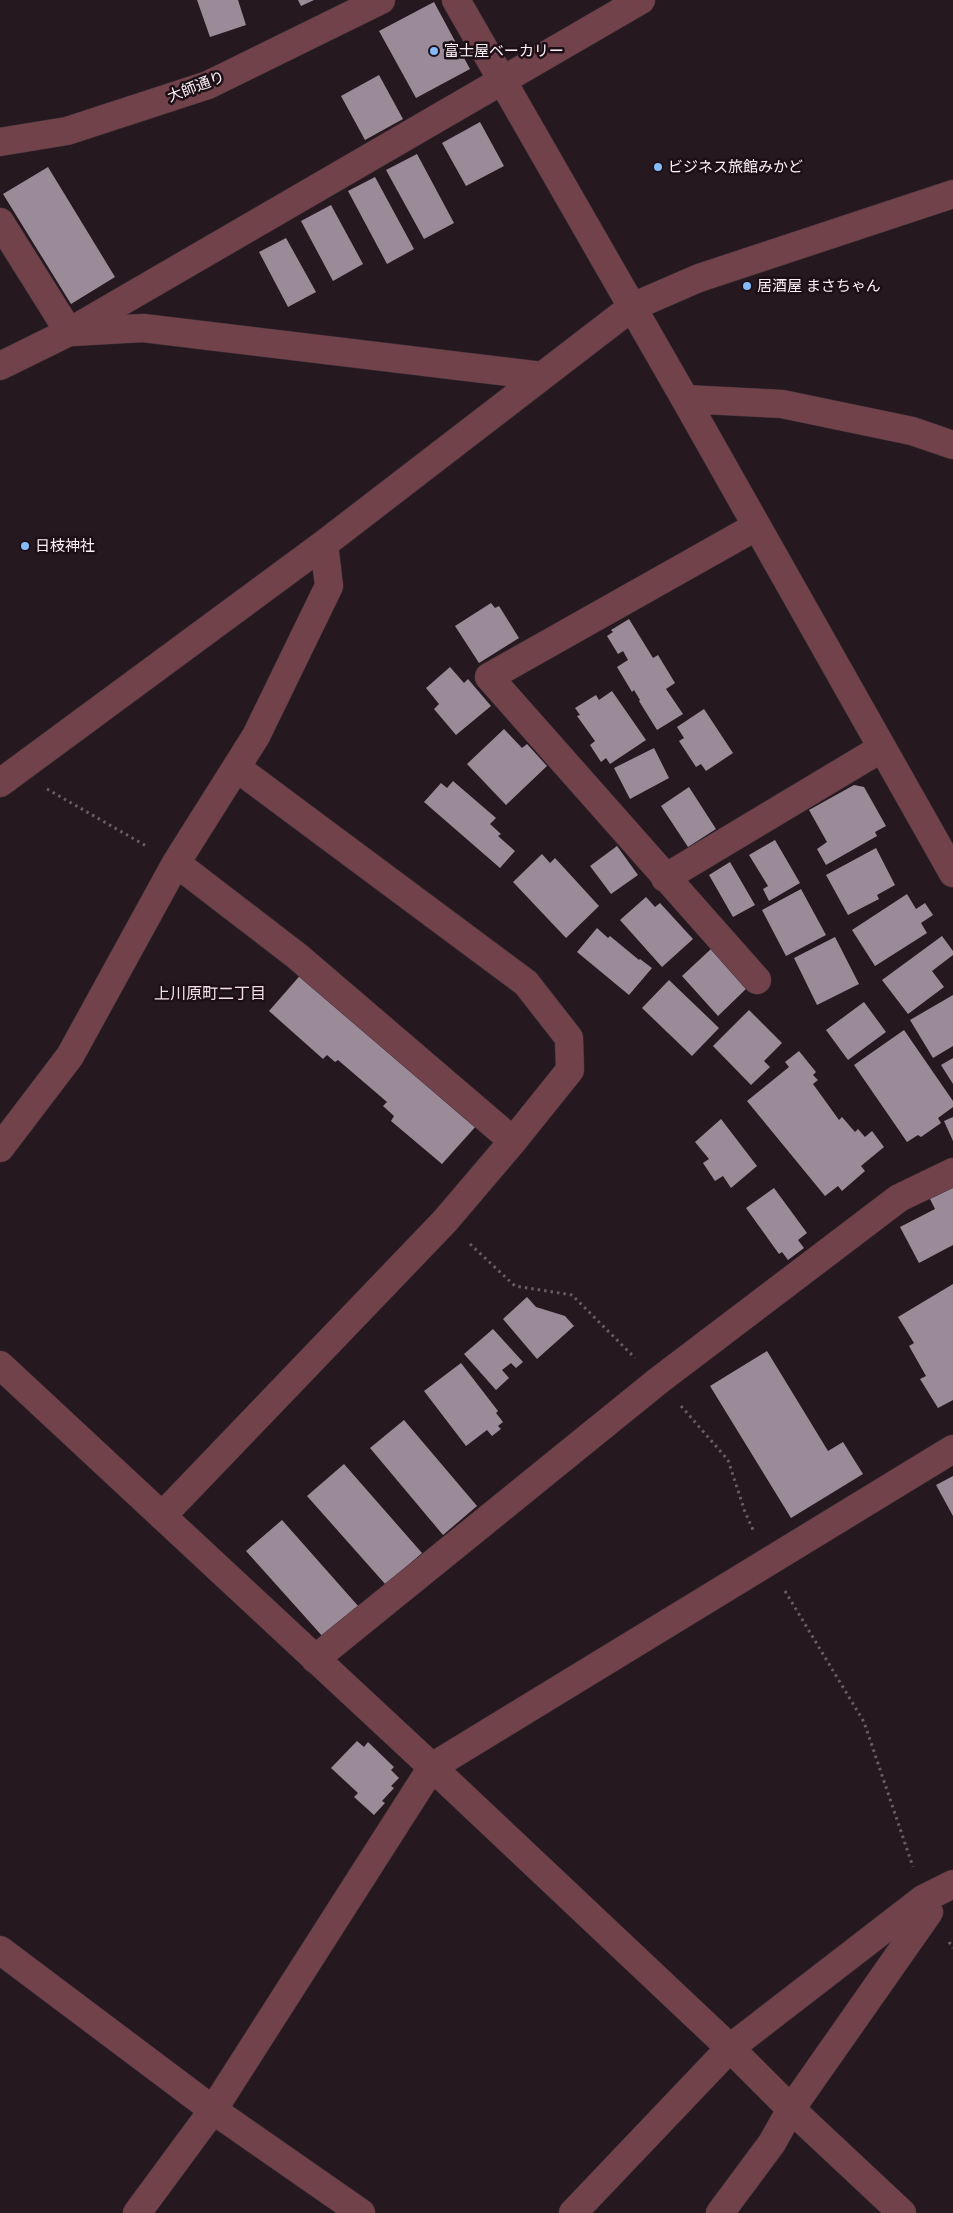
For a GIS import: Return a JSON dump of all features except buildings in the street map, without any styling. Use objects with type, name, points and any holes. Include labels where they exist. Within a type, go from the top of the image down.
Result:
[{"type":"street","name":"大師通り","points":[[0,142],[67,131],[208,85],[381,0]]},
{"type":"street","points":[[456,0],[685,399],[953,873]]},
{"type":"street","points":[[0,366],[70,332],[641,0]]},
{"type":"street","points":[[8,777],[324,544],[632,307],[699,278],[953,194]]},
{"type":"street","points":[[0,222],[70,332]]},
{"type":"street","points":[[70,332],[142,328],[542,376]]},
{"type":"street","points":[[685,399],[782,404],[912,431],[953,445]]},
{"type":"street","points":[[757,526],[490,677],[665,878],[757,980]]},
{"type":"street","points":[[0,1148],[70,1056],[176,863],[256,736],[329,586],[324,544]]},
{"type":"street","points":[[665,878],[882,748]]},
{"type":"street","points":[[162,1516],[445,1221],[570,1070],[568,1038],[526,983],[237,768]]},
{"type":"street","points":[[176,863],[297,956],[513,1141]]},
{"type":"street","points":[[315,1659],[658,1380],[899,1198],[953,1172]]},
{"type":"street","points":[[0,1365],[432,1767],[730,2048],[790,2110],[902,2213]]},
{"type":"street","points":[[137,2213],[213,2110],[432,1767],[953,1449]]},
{"type":"street","points":[[573,2213],[730,2048],[923,1898],[953,1884]]},
{"type":"street","points":[[720,2213],[772,2143],[790,2110],[929,1912],[923,1898]]},
{"type":"street","points":[[0,1950],[213,2110],[361,2213]]},
{"type":"path","points":[[8,777],[176,863]]},
{"type":"path","points":[[445,1221],[515,1286],[572,1295],[658,1380],[728,1460],[745,1512],[768,1563],[864,1722],[923,1898]]},
{"type":"place","name":"富士屋ベーカリー","points":[[434,51]]},
{"type":"place","name":"ビジネス旅館みかど","points":[[658,167]]},
{"type":"place","name":"居酒屋 まさちゃん","points":[[747,286]]},
{"type":"place","name":"日枝神社","points":[[25,546]]},
{"type":"district","name":"上川原町二丁目","points":[[210,994]]}]
